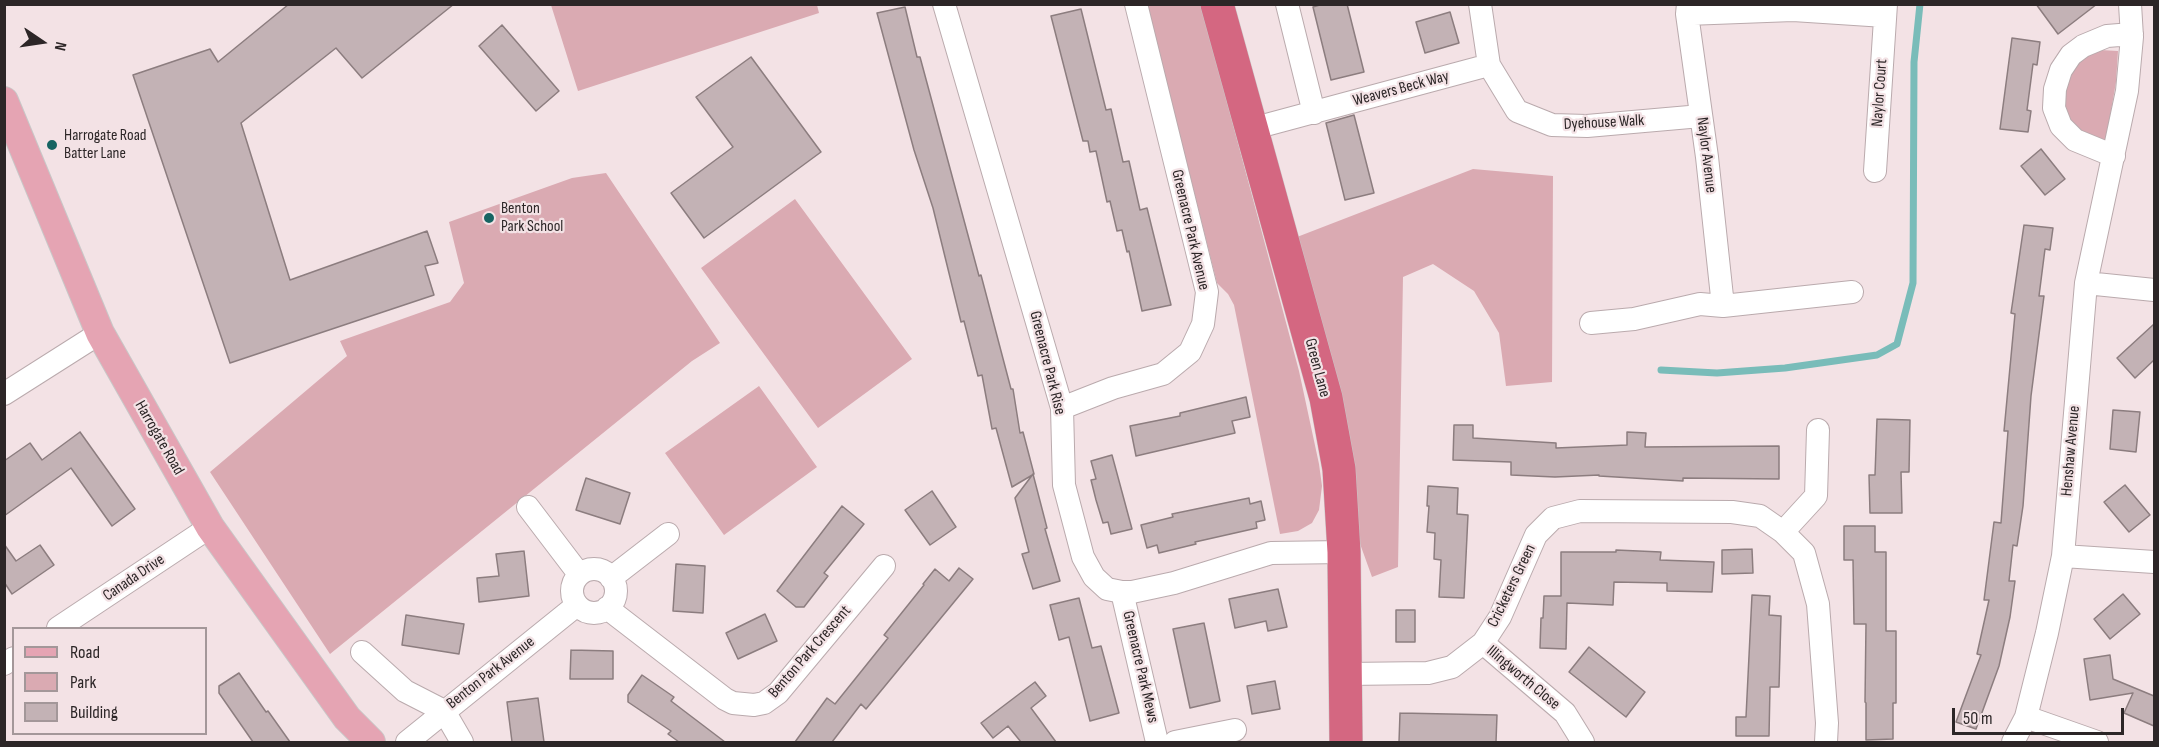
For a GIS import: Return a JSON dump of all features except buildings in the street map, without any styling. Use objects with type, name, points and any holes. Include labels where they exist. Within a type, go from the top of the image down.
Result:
[{"type":"highway","name":"Green Lane","points":[[1217,4],[1326,398],[1339,469],[1344,552],[1346,742]]},
{"type":"main road","name":"Harrogate Road","points":[[4,101],[100,333],[210,527],[347,718],[371,742]]},
{"type":"street","name":"Greenacre Park Rise","points":[[944,4],[1062,408],[1064,485],[1083,557],[1094,577],[1107,588],[1122,592]]},
{"type":"street","name":"Greenacre Park Avenue","points":[[1062,408],[1113,388],[1162,374],[1190,352],[1203,324],[1207,292],[1136,4]]},
{"type":"street","points":[[1287,4],[1314,113]]},
{"type":"street","name":"Dyehouse Walk","points":[[1480,4],[1489,65],[1517,111],[1552,125],[1587,126],[1701,116]]},
{"type":"street","name":"Henshaw Avenue","points":[[2013,742],[2026,717],[2048,633],[2062,556],[2086,283],[2127,91],[2132,34],[2130,4]]},
{"type":"street","name":"Naylor Court","points":[[1688,9],[1886,10],[1875,171]]},
{"type":"street","name":"Naylor Avenue","points":[[1688,9],[1723,306]]},
{"type":"street","points":[[2114,156],[2075,140],[2061,126],[2054,108],[2055,89],[2061,70],[2071,55],[2083,46],[2107,36],[2132,34]]},
{"type":"street","name":"Weavers Beck Way","points":[[1251,129],[1489,65]]},
{"type":"street","points":[[2086,283],[2154,290]]},
{"type":"street","points":[[1591,323],[1634,319],[1700,304],[1723,306],[1852,292]]},
{"type":"street","points":[[4,394],[100,333]]},
{"type":"street","points":[[1784,532],[1816,496],[1818,430]]},
{"type":"street","points":[[528,507],[579,574]]},
{"type":"street","name":"Cricketers Green","points":[[1346,674],[1428,673],[1452,667],[1483,643],[1500,617],[1536,535],[1553,518],[1580,511],[1732,512],[1760,516],[1784,532],[1804,553],[1818,604],[1827,723],[1826,742]]},
{"type":"street","name":"Canada Drive","points":[[60,627],[210,527]]},
{"type":"street","points":[[611,578],[668,534]]},
{"type":"street","points":[[1122,592],[1174,582],[1271,553],[1344,552]]},
{"type":"street","points":[[2062,556],[2154,562]]},
{"type":"street","name":"Benton Park Crescent","points":[[607,608],[725,699],[733,703],[754,705],[764,703],[778,693],[884,566]]},
{"type":"street","points":[[590,569],[597,569],[611,578],[615,596],[607,608],[593,613],[577,605],[572,595],[572,588],[579,574],[590,569]]},
{"type":"street","name":"Greenacre Park Mews","points":[[1122,592],[1157,742]]},
{"type":"street","name":"Benton Park Avenue","points":[[407,742],[577,605]]},
{"type":"street","name":"Illingworth Close","points":[[1483,643],[1565,713],[1583,742]]},
{"type":"street","points":[[362,652],[405,691],[444,711],[462,742]]},
{"type":"street","points":[[2026,717],[2097,742]]},
{"type":"street","points":[[1175,742],[1235,729]]},
{"type":"green space","points":[[551,5],[817,5],[819,13],[578,91]]},
{"type":"green space","points":[[1147,5],[1201,5],[1299,371],[1319,464],[1322,486],[1319,510],[1312,523],[1298,531],[1280,534],[1234,305],[1228,294],[1217,283]]},
{"type":"green space","points":[[2100,50],[2118,51],[2116,82],[2106,140],[2092,138],[2072,124],[2066,115],[2064,90],[2066,80],[2081,59]]},
{"type":"green space","points":[[1473,169],[1553,176],[1552,382],[1506,386],[1499,333],[1474,291],[1433,264],[1403,277],[1398,567],[1372,577],[1350,516],[1297,237]]},
{"type":"green space","points":[[606,173],[720,343],[692,361],[330,654],[210,472],[347,356],[340,341],[450,302],[464,283],[449,222],[572,178]]},
{"type":"green space","points":[[795,199],[912,359],[818,428],[701,268]]},
{"type":"green space","points":[[759,386],[817,467],[724,535],[665,453]]},
{"type":"waterway","points":[[1661,370],[1717,373],[1785,368],[1877,355],[1897,344],[1913,283],[1914,62],[1920,4]]},
{"type":"place","name":"Harrogate Road Batter Lane","points":[[52,145]]},
{"type":"place","name":"Benton Park School","points":[[489,218]]}]
